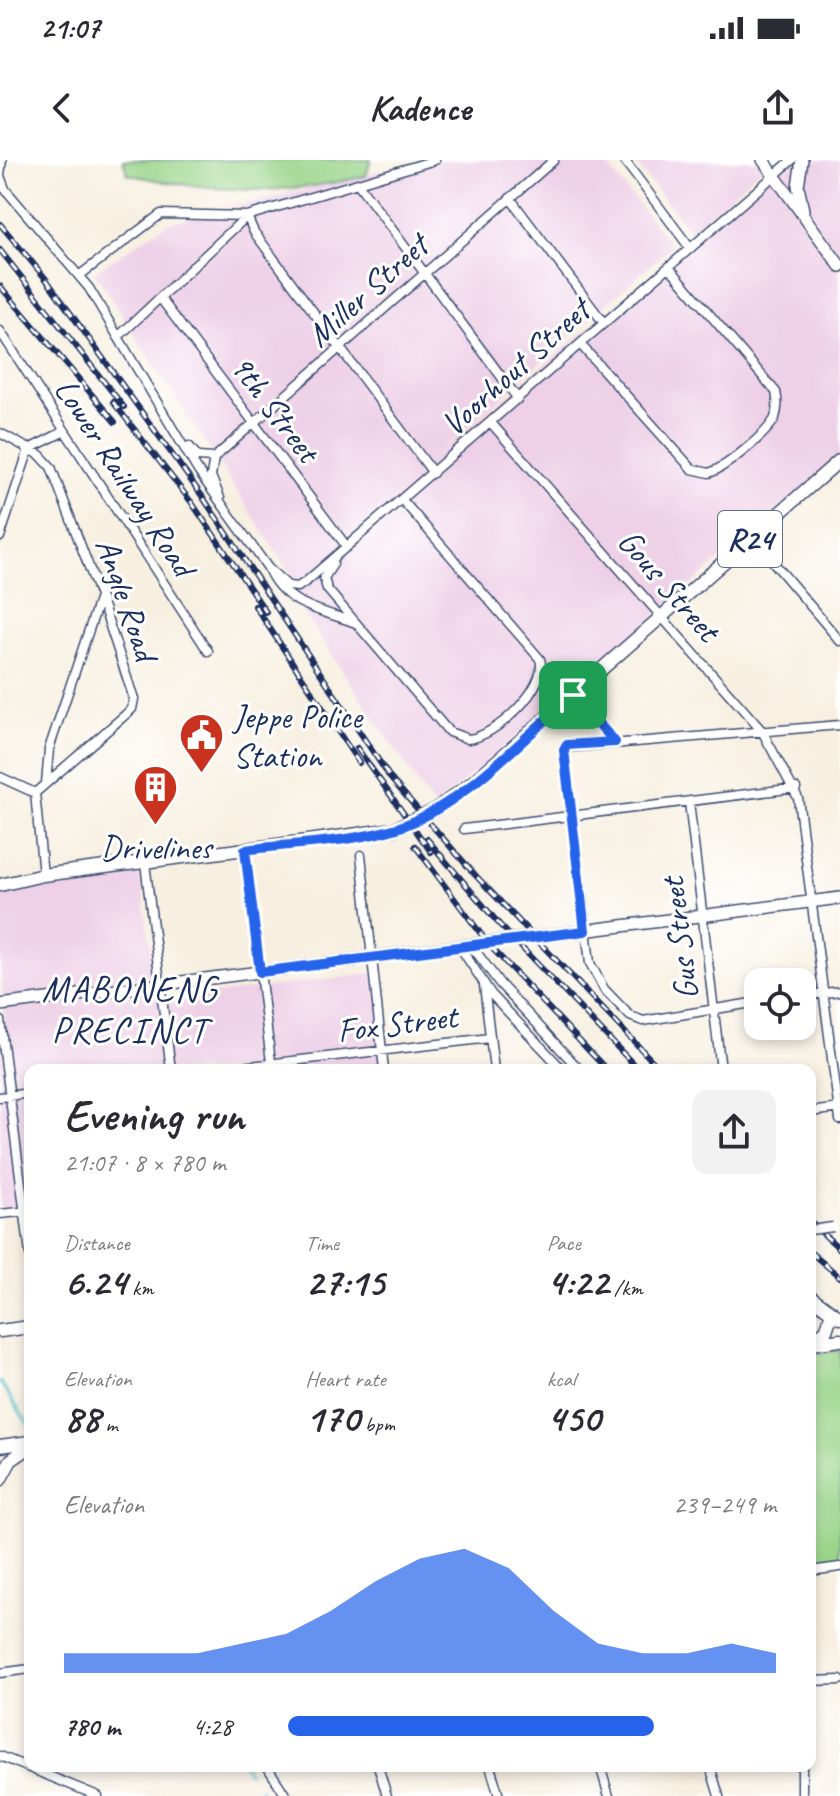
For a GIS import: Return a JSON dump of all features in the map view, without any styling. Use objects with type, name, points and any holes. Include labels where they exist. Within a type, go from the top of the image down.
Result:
[{"type":"main road","points":[[763,160],[840,266]]},
{"type":"main road","points":[[802,160],[798,186],[805,218]]},
{"type":"main road","name":"R24","points":[[0,885],[43,875],[394,829],[435,810],[573,695],[840,461]]},
{"type":"main road","points":[[0,1005],[840,898]]},
{"type":"main road","points":[[816,1300],[836,1315],[826,1331],[816,1338]]},
{"type":"main road","points":[[0,1331],[24,1328]]},
{"type":"main road","points":[[816,1342],[840,1340]]},
{"type":"main road","points":[[0,1446],[24,1444]]},
{"type":"main road","points":[[0,1480],[7,1467],[24,1450]]},
{"type":"street","points":[[2,160],[0,176],[5,189],[80,275],[198,471],[268,568],[276,586],[287,596],[353,622]]},
{"type":"street","points":[[80,275],[161,214],[247,216],[435,160]]},
{"type":"street","name":"Miller Street","points":[[214,458],[554,160]]},
{"type":"street","points":[[624,160],[690,248]]},
{"type":"street","name":"Voorhout Street","points":[[268,568],[288,586],[298,587],[403,501],[603,322],[670,268],[792,160]]},
{"type":"street","points":[[359,185],[518,399]]},
{"type":"street","points":[[510,198],[603,322]]},
{"type":"street","points":[[120,338],[247,216]]},
{"type":"street","points":[[247,216],[254,232],[433,473]]},
{"type":"street","points":[[580,344],[692,469],[700,473],[720,469],[768,429],[778,407],[774,387],[670,268]]},
{"type":"street","name":"9th Street","points":[[161,299],[254,422],[344,551]]},
{"type":"street","name":"Lower Railway Road","points":[[0,331],[208,651]]},
{"type":"street","points":[[120,338],[131,348],[194,454],[201,459],[214,458],[211,476],[222,502]]},
{"type":"street","name":"Gous Street","points":[[492,424],[762,731],[796,788]]},
{"type":"street","points":[[0,537],[29,449],[63,432]]},
{"type":"street","name":"Angle Road","points":[[0,433],[44,457],[51,467],[100,596],[134,699],[132,709],[46,783]]},
{"type":"street","points":[[344,551],[327,572],[325,583],[353,622],[449,732],[468,739],[490,731],[534,691],[542,665],[532,648],[403,501]]},
{"type":"street","points":[[752,537],[840,641]]},
{"type":"street","points":[[35,793],[46,783],[49,749],[100,596]]},
{"type":"street","points":[[573,695],[615,742]]},
{"type":"street","points":[[744,1004],[643,1021],[634,1019],[598,982],[590,963],[585,931],[565,747],[840,725]]},
{"type":"street","points":[[0,777],[35,793]]},
{"type":"street","points":[[464,829],[796,788],[840,1120]]},
{"type":"street","points":[[35,793],[43,875]]},
{"type":"street","name":"Gus Street","points":[[689,802],[720,1064]]},
{"type":"street","points":[[245,850],[272,1064]]},
{"type":"street","points":[[361,855],[383,1064]]},
{"type":"street","points":[[145,863],[163,984],[170,1064]]},
{"type":"street","points":[[470,945],[484,984],[493,1064]]},
{"type":"street","points":[[470,945],[500,984],[574,1064]]},
{"type":"street","points":[[484,984],[557,1064]]},
{"type":"street","points":[[816,994],[840,991]]},
{"type":"street","points":[[0,1020],[5,1097],[24,1191]]},
{"type":"street","name":"Fox Street","points":[[293,1064],[490,1038]]},
{"type":"street","points":[[816,1111],[839,1108]]},
{"type":"street","points":[[0,1214],[24,1211]]},
{"type":"street","points":[[816,1229],[837,1227]]},
{"type":"street","points":[[816,1570],[840,1567]]},
{"type":"street","points":[[0,1673],[24,1670]]},
{"type":"street","points":[[816,1681],[840,1680]]},
{"type":"street","points":[[0,1756],[24,1766]]},
{"type":"street","points":[[39,1772],[98,1796]]},
{"type":"street","points":[[271,1772],[286,1796]]},
{"type":"street","points":[[380,1772],[387,1796]]},
{"type":"street","points":[[492,1772],[499,1796]]},
{"type":"street","points":[[602,1772],[609,1796]]},
{"type":"street","points":[[712,1772],[719,1796]]},
{"type":"street","points":[[802,1772],[802,1796]]},
{"type":"shaded area","points":[[425,160],[603,160],[672,246],[419,470],[788,160],[840,160],[840,456],[434,807],[284,584],[292,576],[94,272],[168,223]]},
{"type":"shaded area","points":[[633,160],[771,160],[690,232]]},
{"type":"shaded area","name":"MABONENG PRECINCT","points":[[140,870],[157,1001],[378,973],[389,1064],[24,1064],[24,1198],[18,1199],[19,1208],[0,1210],[0,1020],[5,1019],[0,968],[0,892]]},
{"type":"green space","points":[[123,160],[371,160],[366,176],[306,187],[247,190],[188,185],[128,174]]},
{"type":"green space","points":[[840,1350],[840,1559],[816,1562],[816,1353]]},
{"type":"waterway","points":[[0,1382],[24,1418]]},
{"type":"waterway","points":[[260,1789],[264,1796]]},
{"type":"railway","points":[[0,224],[46,279],[202,496],[391,779],[477,877],[655,1064]]},
{"type":"railway","points":[[0,250],[124,407]]},
{"type":"railway","points":[[0,286],[115,422]]},
{"type":"railway","points":[[113,402],[192,503],[266,612]]},
{"type":"railway","points":[[255,606],[359,763]]},
{"type":"railway","points":[[357,748],[431,852]]},
{"type":"railway","points":[[427,839],[499,924],[633,1064]]},
{"type":"railway","points":[[415,846],[490,946],[601,1064]]},
{"type":"railway","points":[[816,1227],[840,1249]]},
{"type":"railway","points":[[816,1257],[840,1277]]},
{"type":"place","name":"Jeppe Police Station","points":[[202,775]]},
{"type":"place","name":"Drivelines","points":[[156,826]]},
{"type":"district","name":"MABONENG PRECINCT","points":[[130,1010]]},
{"type":"route","points":[[573,695],[615,742],[567,745],[564,750],[585,931],[260,972],[245,850],[394,829],[425,816],[473,782],[573,695]]}]
